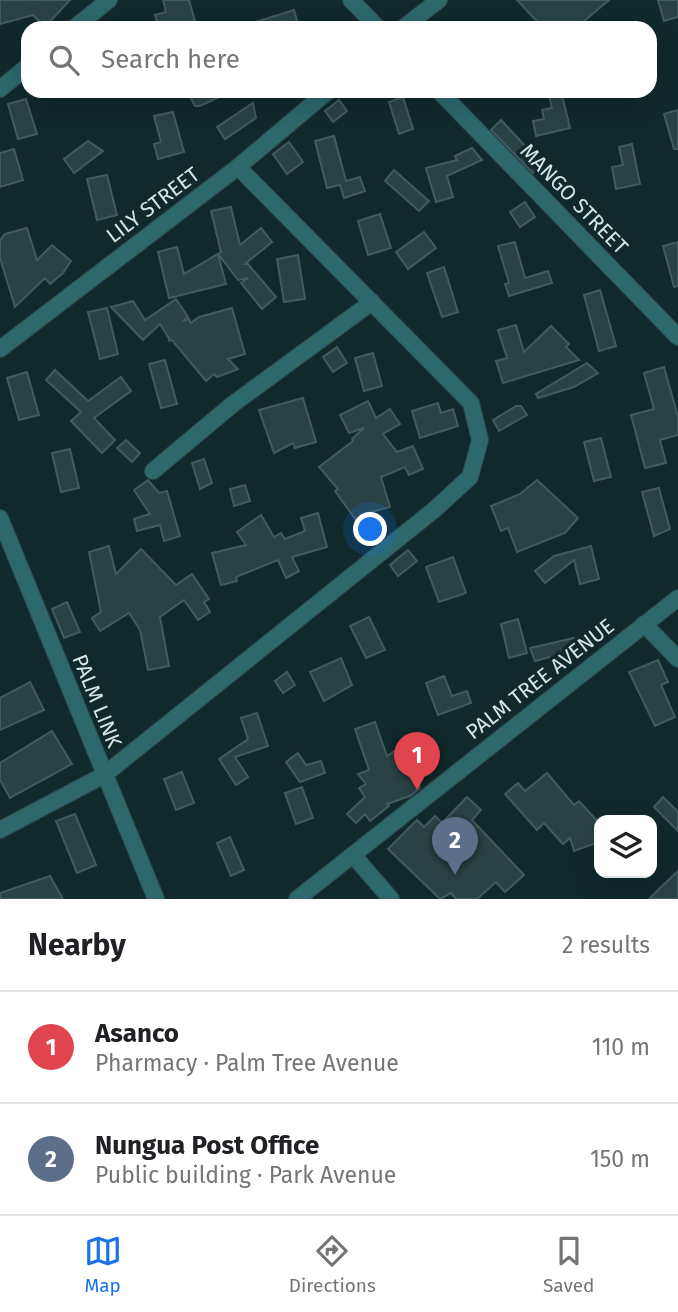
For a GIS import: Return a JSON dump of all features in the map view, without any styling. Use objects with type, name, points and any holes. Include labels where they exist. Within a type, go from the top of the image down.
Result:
[{"type":"street","points":[[83,21],[109,0]]},
{"type":"street","points":[[351,0],[371,21]]},
{"type":"street","points":[[412,21],[439,0]]},
{"type":"street","points":[[0,89],[21,72]]},
{"type":"street","name":"LILY STREET","points":[[0,349],[238,167],[320,98]]},
{"type":"street","name":"MANGO STREET","points":[[446,98],[676,331]]},
{"type":"street","points":[[0,830],[104,775],[386,550],[470,477],[480,440],[471,403],[238,167]]},
{"type":"street","points":[[153,471],[243,396],[372,302]]},
{"type":"street","name":"PALM LINK","points":[[0,517],[156,899]]},
{"type":"street","name":"PALM TREE AVENUE","points":[[296,899],[678,598]]},
{"type":"street","points":[[644,624],[678,659]]},
{"type":"street","points":[[353,855],[391,899]]},
{"type":"building","points":[[0,0],[70,0],[51,21],[39,21],[33,15],[0,24]]},
{"type":"building","points":[[163,0],[189,0],[195,21],[157,21],[155,15],[166,12]]},
{"type":"building","points":[[517,0],[609,0],[584,21],[536,21]]},
{"type":"building","points":[[658,0],[678,0],[678,17],[664,21]]},
{"type":"building","points":[[294,10],[297,21],[259,21]]},
{"type":"building","points":[[191,98],[217,98],[200,106],[195,106]]},
{"type":"building","points":[[403,98],[413,129],[399,134],[389,102]]},
{"type":"building","points":[[550,98],[563,98],[570,128],[536,136],[533,121],[544,119],[542,110],[552,108]]},
{"type":"building","points":[[26,99],[37,134],[18,139],[8,104]]},
{"type":"building","points":[[339,100],[347,111],[333,122],[325,111]]},
{"type":"building","points":[[253,103],[256,118],[225,139],[217,127]]},
{"type":"building","points":[[678,110],[678,149],[674,149],[664,114]]},
{"type":"building","points":[[173,112],[184,152],[158,159],[154,144],[161,142],[154,116]]},
{"type":"building","points":[[501,120],[541,163],[533,173],[491,130]]},
{"type":"building","points":[[334,136],[346,181],[360,177],[365,191],[344,198],[340,185],[327,188],[315,141]]},
{"type":"building","points":[[88,141],[103,151],[74,173],[64,159]]},
{"type":"building","points":[[289,142],[303,162],[287,174],[273,154]]},
{"type":"building","points":[[632,144],[640,184],[616,189],[612,167],[623,165],[619,147]]},
{"type":"building","points":[[472,148],[482,160],[447,176],[453,197],[436,202],[426,168],[457,160],[455,156]]},
{"type":"building","points":[[14,149],[23,180],[0,187],[0,153]]},
{"type":"building","points":[[394,170],[429,201],[419,211],[385,181]]},
{"type":"building","points":[[107,175],[117,215],[97,220],[87,179]]},
{"type":"building","points":[[525,202],[535,217],[520,227],[510,212]]},
{"type":"building","points":[[231,207],[240,245],[261,228],[272,242],[245,264],[248,264],[276,297],[262,309],[241,283],[248,278],[238,280],[218,254],[226,284],[169,298],[158,252],[177,247],[184,274],[221,252],[211,211]]},
{"type":"building","points":[[380,214],[391,248],[368,255],[358,221]]},
{"type":"building","points":[[27,228],[37,260],[52,245],[71,261],[63,273],[50,284],[45,278],[15,307],[0,258],[0,240],[5,234]]},
{"type":"building","points":[[424,232],[436,248],[408,269],[396,252]]},
{"type":"building","points":[[515,242],[525,278],[548,271],[552,283],[509,296],[505,284],[509,283],[498,246]]},
{"type":"building","points":[[678,242],[678,286],[674,287],[663,246]]},
{"type":"building","points":[[298,255],[305,299],[284,302],[277,259]]},
{"type":"building","points":[[444,267],[458,312],[442,317],[427,273]]},
{"type":"building","points":[[600,290],[616,346],[599,351],[584,295]]},
{"type":"building","points":[[176,299],[188,317],[183,321],[189,319],[191,323],[199,317],[232,308],[245,354],[228,359],[238,369],[217,377],[214,374],[206,381],[172,340],[168,341],[170,340],[160,324],[143,340],[111,307],[133,301],[145,320]]},
{"type":"building","points":[[107,308],[118,354],[100,359],[88,312]]},
{"type":"building","points":[[516,325],[524,352],[551,326],[569,344],[566,347],[579,360],[503,383],[496,361],[507,358],[498,330]]},
{"type":"building","points":[[337,347],[347,363],[333,372],[323,357]]},
{"type":"building","points":[[373,353],[382,386],[364,391],[355,358]]},
{"type":"building","points":[[165,360],[177,404],[161,408],[149,364]]},
{"type":"building","points":[[587,363],[598,373],[574,387],[538,398],[536,394]]},
{"type":"building","points":[[664,367],[678,417],[678,435],[660,440],[666,463],[645,468],[631,415],[654,409],[644,373]]},
{"type":"building","points":[[55,370],[88,401],[121,377],[131,391],[94,418],[115,440],[102,453],[71,421],[81,412],[46,380]]},
{"type":"building","points":[[27,372],[39,415],[19,420],[7,378]]},
{"type":"building","points":[[303,398],[316,442],[295,448],[293,443],[274,453],[259,410]]},
{"type":"building","points":[[368,401],[376,418],[390,409],[400,424],[383,434],[397,452],[413,446],[423,469],[409,475],[405,467],[381,477],[390,507],[367,513],[381,533],[371,541],[335,491],[338,489],[319,467],[353,441],[364,428],[349,433],[340,415]]},
{"type":"building","points":[[438,403],[441,413],[453,409],[458,426],[420,438],[412,411]]},
{"type":"building","points":[[516,406],[521,406],[527,415],[499,431],[493,420]]},
{"type":"building","points":[[601,438],[611,477],[594,481],[584,442]]},
{"type":"building","points":[[126,440],[140,453],[132,462],[117,448]]},
{"type":"building","points":[[70,449],[79,488],[61,492],[52,453]]},
{"type":"building","points":[[204,459],[212,483],[200,489],[192,463]]},
{"type":"building","points":[[148,480],[159,493],[167,491],[180,536],[164,541],[160,525],[137,531],[134,519],[150,514],[134,490]]},
{"type":"building","points":[[537,480],[578,518],[565,533],[517,552],[508,528],[501,531],[491,506],[520,494]]},
{"type":"building","points":[[245,485],[250,501],[234,506],[230,489]]},
{"type":"building","points":[[659,488],[670,529],[654,536],[642,492]]},
{"type":"building","points":[[318,513],[327,547],[292,557],[299,571],[286,578],[278,560],[236,577],[237,581],[221,585],[212,553],[246,545],[237,532],[261,515],[274,537],[281,533],[285,539],[305,531],[301,518]]},
{"type":"building","points":[[109,546],[116,574],[141,549],[176,585],[192,574],[209,599],[204,602],[210,612],[198,620],[184,600],[160,617],[169,666],[148,670],[140,630],[129,613],[100,631],[92,618],[101,612],[89,552]]},
{"type":"building","points":[[591,546],[599,579],[580,584],[574,560],[545,583],[535,571],[554,556]]},
{"type":"building","points":[[408,550],[417,561],[398,576],[390,565]]},
{"type":"building","points":[[453,557],[466,593],[439,602],[426,567]]},
{"type":"building","points":[[67,602],[80,632],[64,638],[52,609]]},
{"type":"building","points":[[369,617],[385,650],[366,658],[350,626]]},
{"type":"building","points":[[518,619],[527,653],[509,658],[501,624]]},
{"type":"building","points":[[574,638],[576,650],[535,661],[530,648]]},
{"type":"building","points":[[341,658],[352,685],[324,701],[310,672]]},
{"type":"building","points":[[658,660],[668,682],[661,685],[675,717],[655,726],[629,672]]},
{"type":"building","points":[[287,672],[295,685],[283,693],[275,681]]},
{"type":"building","points":[[444,676],[452,696],[467,691],[471,703],[438,715],[426,683]]},
{"type":"building","points":[[30,682],[44,710],[0,730],[0,698]]},
{"type":"building","points":[[257,713],[268,746],[235,757],[248,777],[236,785],[219,759],[248,739],[241,718]]},
{"type":"building","points":[[375,722],[387,756],[412,739],[422,752],[411,760],[420,788],[410,796],[387,804],[389,806],[370,821],[365,814],[356,823],[347,814],[365,797],[359,788],[366,784],[358,774],[369,770],[355,729]]},
{"type":"building","points":[[52,731],[72,764],[10,798],[0,780],[0,763]]},
{"type":"building","points":[[298,753],[306,765],[321,761],[325,773],[300,782],[286,762]]},
{"type":"building","points":[[182,772],[194,803],[176,810],[164,779]]},
{"type":"building","points":[[547,773],[574,805],[579,801],[594,818],[594,844],[574,851],[570,838],[563,844],[544,823],[537,830],[505,794],[518,783],[525,791]]},
{"type":"building","points":[[302,787],[313,818],[296,824],[285,793]]},
{"type":"building","points":[[467,797],[481,810],[472,820],[524,875],[505,892],[496,882],[477,899],[456,899],[451,893],[440,899],[388,849],[417,820],[424,827],[435,816],[442,823]]},
{"type":"building","points":[[663,797],[678,812],[678,831],[654,807]]},
{"type":"building","points":[[75,814],[96,865],[77,873],[56,821]]},
{"type":"building","points":[[230,837],[244,870],[231,876],[217,843]]},
{"type":"building","points":[[678,871],[678,899],[649,899],[660,888]]},
{"type":"building","points":[[50,876],[63,899],[0,899],[0,893]]},
{"type":"place","name":"Asanco","points":[[417,790]]},
{"type":"place","name":"Nungua Post Office","points":[[455,875]]}]
